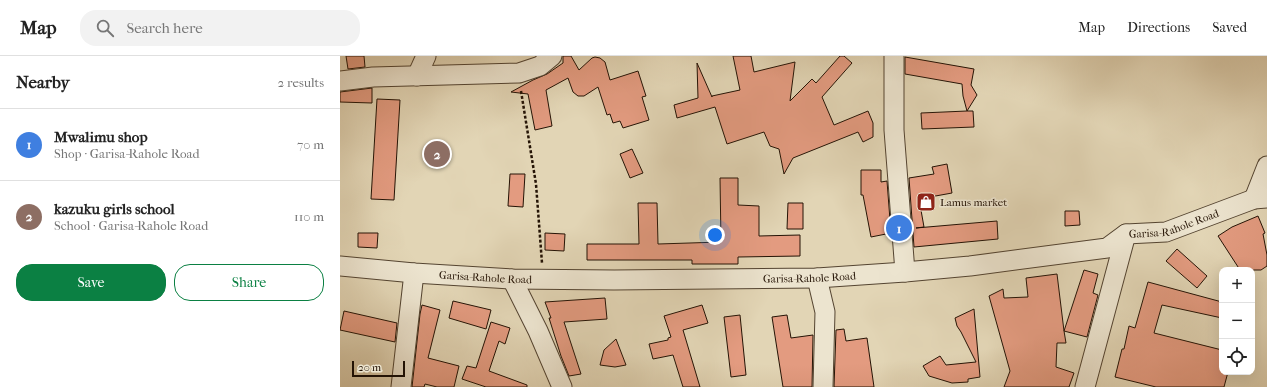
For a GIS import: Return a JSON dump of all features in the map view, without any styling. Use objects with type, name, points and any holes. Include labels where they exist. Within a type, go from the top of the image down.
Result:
[{"type":"street","points":[[417,76],[426,56]]},
{"type":"street","points":[[340,81],[373,77],[519,73],[540,66],[552,56]]},
{"type":"street","points":[[894,56],[894,130],[905,272]]},
{"type":"street","points":[[1261,199],[1267,166]]},
{"type":"street","name":"Garisa-Rahole Road","points":[[340,266],[414,274],[543,280],[817,278],[905,272],[977,265],[1107,248],[1126,234],[1166,232],[1261,199]]},
{"type":"street","points":[[1085,387],[1126,234]]},
{"type":"street","points":[[401,387],[414,274]]},
{"type":"street","points":[[817,278],[825,312],[823,387]]},
{"type":"street","points":[[512,279],[538,331],[562,387]]},
{"type":"path","points":[[519,73],[536,184],[543,280]]},
{"type":"building","points":[[346,56],[364,56],[365,67],[348,69]]},
{"type":"building","points":[[563,56],[571,56],[579,70],[592,58],[600,58],[605,62],[610,80],[638,71],[646,96],[642,97],[649,120],[623,128],[620,121],[613,123],[610,114],[607,115],[598,87],[584,96],[578,96],[573,92],[568,78],[546,90],[552,126],[535,130],[528,94],[511,92],[547,74],[563,63]]},
{"type":"building","points":[[733,56],[751,56],[754,72],[795,62],[790,101],[812,79],[816,83],[840,56],[844,56],[852,63],[822,97],[834,125],[868,111],[873,123],[873,137],[863,142],[858,132],[793,158],[784,174],[779,149],[770,146],[764,132],[727,144],[715,107],[677,118],[674,105],[698,98],[697,63],[712,97],[740,90]]},
{"type":"building","points":[[905,57],[974,69],[971,85],[977,95],[967,111],[963,96],[962,84],[905,74]]},
{"type":"building","points":[[372,88],[372,103],[340,102],[340,92]]},
{"type":"building","points":[[377,99],[400,100],[394,200],[371,199]]},
{"type":"building","points":[[973,111],[974,127],[922,129],[921,113]]},
{"type":"building","points":[[632,149],[643,173],[630,178],[620,154]]},
{"type":"building","points":[[947,164],[952,193],[919,199],[924,227],[916,228],[997,221],[998,239],[914,247],[909,178],[934,174],[932,167]]},
{"type":"building","points":[[861,170],[881,170],[881,182],[887,181],[891,233],[871,237],[863,195],[861,195]]},
{"type":"building","points":[[510,174],[525,174],[523,207],[508,206]]},
{"type":"building","points":[[720,178],[738,178],[738,205],[759,206],[759,236],[800,235],[800,256],[738,257],[738,264],[692,264],[692,260],[587,260],[587,244],[639,244],[638,203],[657,203],[658,244],[721,242]]},
{"type":"building","points":[[788,203],[803,203],[803,229],[787,229]]},
{"type":"building","points":[[1065,211],[1079,211],[1080,225],[1065,226]]},
{"type":"building","points":[[1258,216],[1265,233],[1263,234],[1267,255],[1267,266],[1261,270],[1255,270],[1255,267],[1238,267],[1218,236],[1232,227]]},
{"type":"building","points":[[358,233],[378,233],[377,248],[358,247]]},
{"type":"building","points":[[545,233],[565,234],[564,251],[545,250]]},
{"type":"building","points":[[1177,249],[1207,276],[1197,288],[1166,261]]},
{"type":"building","points":[[1084,270],[1098,274],[1093,293],[1098,295],[1087,337],[1064,331]]},
{"type":"building","points":[[1057,274],[1066,343],[1057,343],[1056,367],[1074,373],[1069,387],[1004,387],[1010,371],[989,296],[1003,289],[1004,298],[1028,297],[1026,278]]},
{"type":"building","points":[[1148,282],[1219,301],[1219,317],[1162,305],[1154,333],[1219,349],[1219,375],[1227,375],[1224,387],[1156,387],[1115,377],[1122,349],[1124,349],[1129,326],[1135,328]]},
{"type":"building","points":[[605,298],[607,319],[564,322],[581,374],[569,376],[561,356],[549,318],[551,318],[545,302]]},
{"type":"building","points":[[453,301],[491,310],[486,329],[449,318]]},
{"type":"building","points":[[422,305],[440,310],[428,358],[459,366],[454,387],[437,387],[425,384],[424,387],[412,387]]},
{"type":"building","points":[[702,305],[708,323],[683,330],[700,387],[683,387],[673,355],[653,359],[649,344],[668,340],[668,338],[671,337],[664,316]]},
{"type":"building","points":[[974,309],[980,377],[968,379],[968,382],[952,383],[929,376],[923,366],[940,356],[946,365],[976,362],[957,326],[955,318]]},
{"type":"building","points":[[344,311],[397,323],[395,342],[340,330]]},
{"type":"building","points":[[740,315],[746,375],[731,377],[724,317]]},
{"type":"building","points":[[787,315],[791,338],[813,335],[812,387],[783,387],[772,317]]},
{"type":"building","points":[[491,322],[510,328],[505,344],[499,341],[489,371],[527,385],[527,387],[486,387],[462,379],[467,366],[476,368]]},
{"type":"building","points":[[844,329],[846,341],[867,338],[874,387],[834,387],[836,330]]},
{"type":"building","points":[[616,339],[626,365],[615,367],[600,365],[604,350]]},
{"type":"place","name":"kazuku girls school","points":[[437,154]]},
{"type":"place","name":"Lamus market","points":[[926,202]]},
{"type":"place","name":"Mwalimu shop","points":[[899,228]]}]
